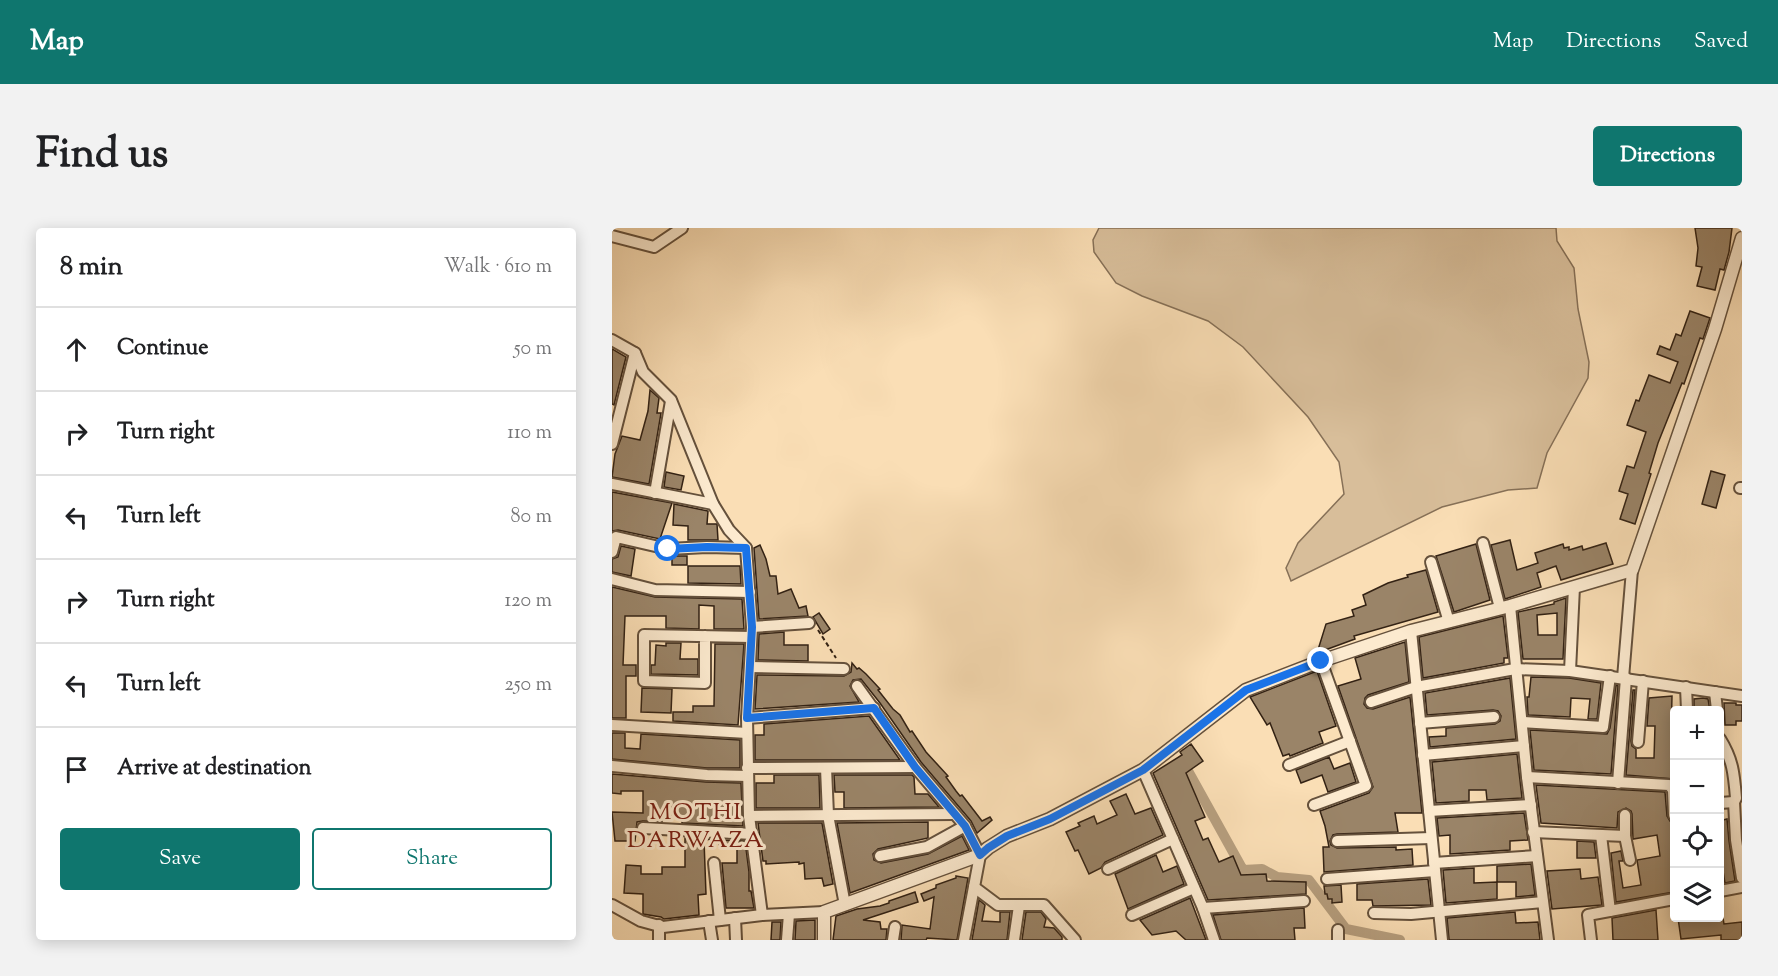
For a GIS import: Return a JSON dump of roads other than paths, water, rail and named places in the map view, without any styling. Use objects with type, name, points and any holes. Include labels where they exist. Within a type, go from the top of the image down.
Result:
[{"type":"street","points":[[612,236],[654,247],[682,228]]},
{"type":"street","points":[[1618,783],[1632,570],[1715,329],[1742,237]]},
{"type":"street","points":[[612,340],[635,353],[643,372],[671,400],[712,504],[729,530],[746,548],[752,632],[747,718],[747,772],[749,816],[762,915]]},
{"type":"street","points":[[612,444],[635,353]]},
{"type":"street","points":[[655,493],[671,400]]},
{"type":"street","points":[[612,484],[712,504]]},
{"type":"street","points":[[612,552],[616,537],[668,549],[746,548]]},
{"type":"street","points":[[1484,543],[1505,607],[1515,669],[1533,832],[1548,940]]},
{"type":"street","points":[[1431,562],[1449,622]]},
{"type":"street","points":[[612,905],[641,921],[658,926],[762,915],[824,912],[980,855],[1007,836],[1050,819],[1143,770],[1246,690],[1321,661],[1410,631],[1505,607],[1632,570]]},
{"type":"street","points":[[612,579],[655,590],[750,592]]},
{"type":"street","points":[[1570,671],[1574,587]]},
{"type":"street","points":[[705,636],[705,683],[644,681],[644,635],[705,636],[752,632],[809,623]]},
{"type":"street","points":[[1410,631],[1429,811],[1439,938]]},
{"type":"street","points":[[1314,805],[1366,786],[1321,661]]},
{"type":"street","points":[[750,667],[844,669]]},
{"type":"street","points":[[1371,702],[1416,687],[1515,669],[1570,671],[1742,696]]},
{"type":"street","points":[[1522,722],[1604,728],[1610,676]]},
{"type":"street","points":[[1638,742],[1642,681]]},
{"type":"street","points":[[857,686],[915,767],[965,826],[980,855],[964,940]]},
{"type":"street","points":[[1686,687],[1687,706]]},
{"type":"street","points":[[1715,692],[1716,706]]},
{"type":"street","points":[[747,718],[874,708]]},
{"type":"street","points":[[1420,723],[1494,717]]},
{"type":"street","points":[[612,725],[747,733]]},
{"type":"street","points":[[1289,765],[1350,741]]},
{"type":"street","points":[[1423,755],[1524,746]]},
{"type":"street","points":[[1724,747],[1732,761],[1736,798],[1734,802],[1736,840],[1742,879]]},
{"type":"street","points":[[612,766],[707,775],[826,768],[915,767]]},
{"type":"street","points":[[826,768],[828,816],[845,905]]},
{"type":"street","points":[[1143,770],[1215,940]]},
{"type":"street","points":[[1527,777],[1671,786],[1674,814]]},
{"type":"street","points":[[1724,803],[1734,802]]},
{"type":"street","points":[[1429,811],[1531,805]]},
{"type":"street","points":[[749,816],[953,814]]},
{"type":"street","points":[[1625,815],[1625,836],[1630,860]]},
{"type":"street","points":[[880,856],[927,847],[965,826]]},
{"type":"street","points":[[643,828],[752,834]]},
{"type":"street","points":[[1533,832],[1625,836]]},
{"type":"street","points":[[1601,835],[1610,911]]},
{"type":"street","points":[[1108,869],[1173,838]]},
{"type":"street","points":[[1337,841],[1431,838]]},
{"type":"street","points":[[1326,879],[1537,856]]},
{"type":"street","points":[[712,940],[714,863]]},
{"type":"street","points":[[974,887],[998,905],[1044,905],[1070,938]]},
{"type":"street","points":[[1724,890],[1742,887]]},
{"type":"street","points":[[1132,915],[1194,888]]},
{"type":"street","points":[[1591,940],[1588,915],[1670,900]]},
{"type":"street","points":[[1203,908],[1304,901]]},
{"type":"street","points":[[1374,913],[1411,914],[1544,902]]},
{"type":"street","points":[[1014,940],[1019,906]]},
{"type":"street","points":[[824,912],[824,940]]},
{"type":"street","points":[[787,940],[789,914]]},
{"type":"street","points":[[735,918],[736,940]]},
{"type":"street","points":[[658,926],[659,940]]},
{"type":"street","points":[[893,940],[895,927]]},
{"type":"waterway","points":[[1182,760],[1243,870],[1262,869],[1277,877],[1309,880],[1346,929],[1400,940]]},
{"type":"district","name":"MOTHI DARWAZA","points":[[696,827]]}]
